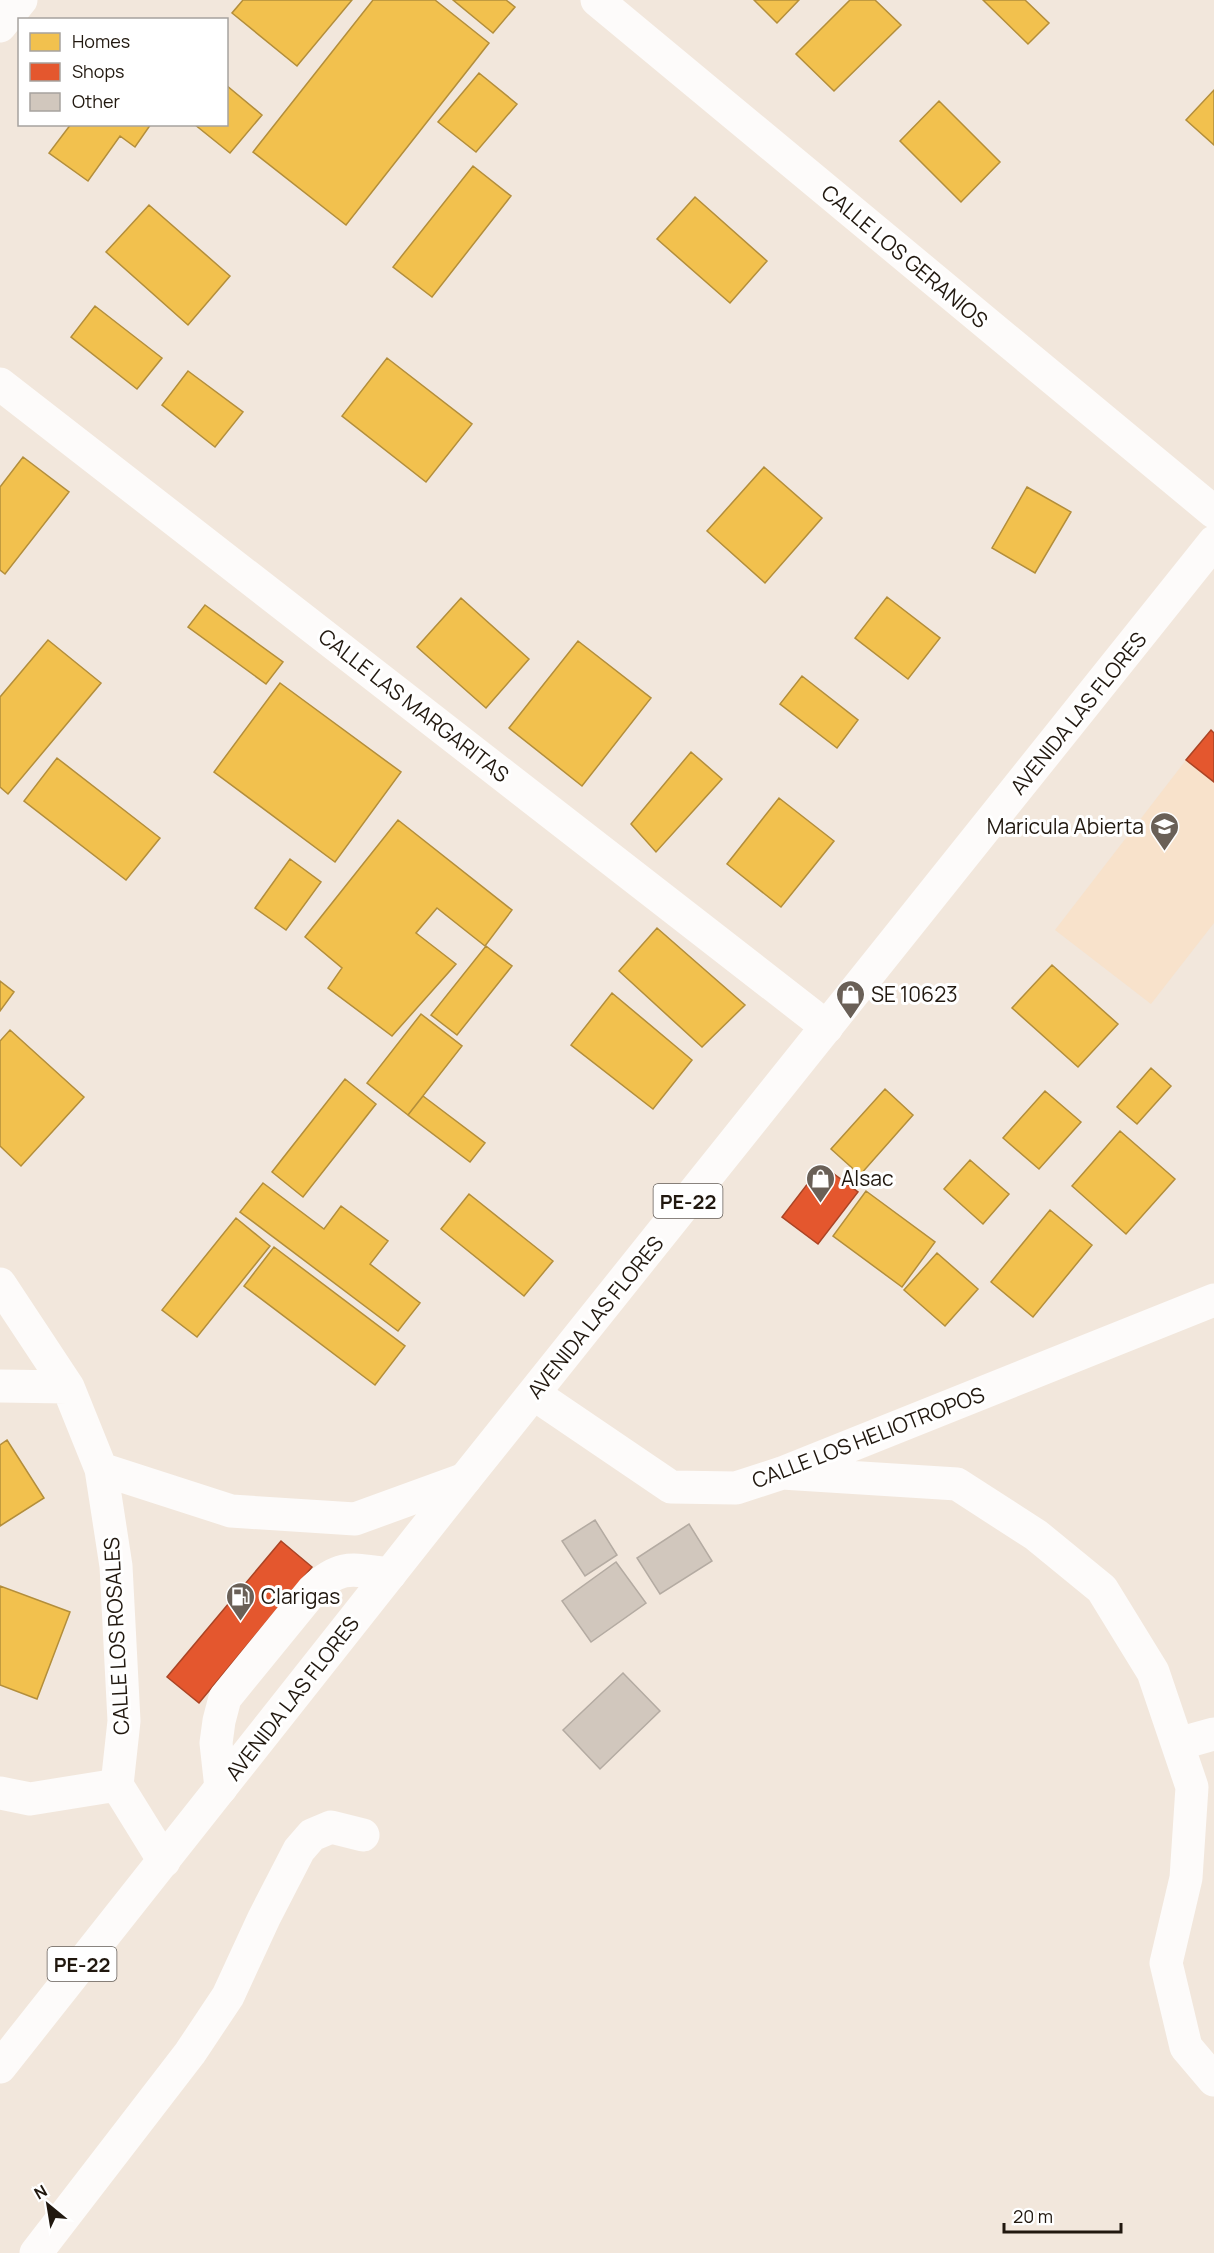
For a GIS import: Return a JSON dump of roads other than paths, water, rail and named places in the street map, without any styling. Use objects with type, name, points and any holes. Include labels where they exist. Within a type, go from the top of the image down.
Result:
[{"type":"main road","points":[[0,26],[21,0]]},
{"type":"main road","name":"CALLE LOS GERANIOS","points":[[597,0],[1214,512]]},
{"type":"main road","name":"CALLE LAS MARGARITAS","points":[[0,384],[827,1027]]},
{"type":"main road","name":"AVENIDA LAS FLORES","points":[[0,2067],[465,1479],[1214,542]]},
{"type":"main road","name":"CALLE LOS ROSALES","points":[[0,1284],[68,1387],[101,1470],[116,1566],[124,1709],[117,1785]]},
{"type":"main road","name":"CALLE LOS HELIOTROPOS","points":[[534,1394],[671,1487],[736,1488],[782,1473],[1214,1300]]},
{"type":"main road","points":[[0,1386],[68,1387]]},
{"type":"main road","points":[[101,1470],[231,1511],[355,1519],[465,1479]]},
{"type":"main road","points":[[782,1473],[957,1484],[1036,1535],[1102,1589],[1153,1672],[1192,1787],[1186,1878],[1166,1963],[1186,2047],[1214,2079]]},
{"type":"main road","points":[[221,1788],[216,1743],[225,1698],[327,1576],[344,1569],[390,1574]]},
{"type":"main road","points":[[1178,1744],[1214,1734]]},
{"type":"main road","points":[[0,1793],[30,1799],[117,1785],[164,1861]]},
{"type":"main road","points":[[36,2253],[190,2053],[228,1996],[298,1850],[312,1835],[331,1827],[363,1834]]},
{"type":"place","name":"Maricula Abierta","points":[[1165,852]]},
{"type":"place","name":"SE 10623","points":[[850,1020]]},
{"type":"place","name":"Alsac","points":[[820,1204]]},
{"type":"place","name":"Clarigas","points":[[240,1622]]}]
